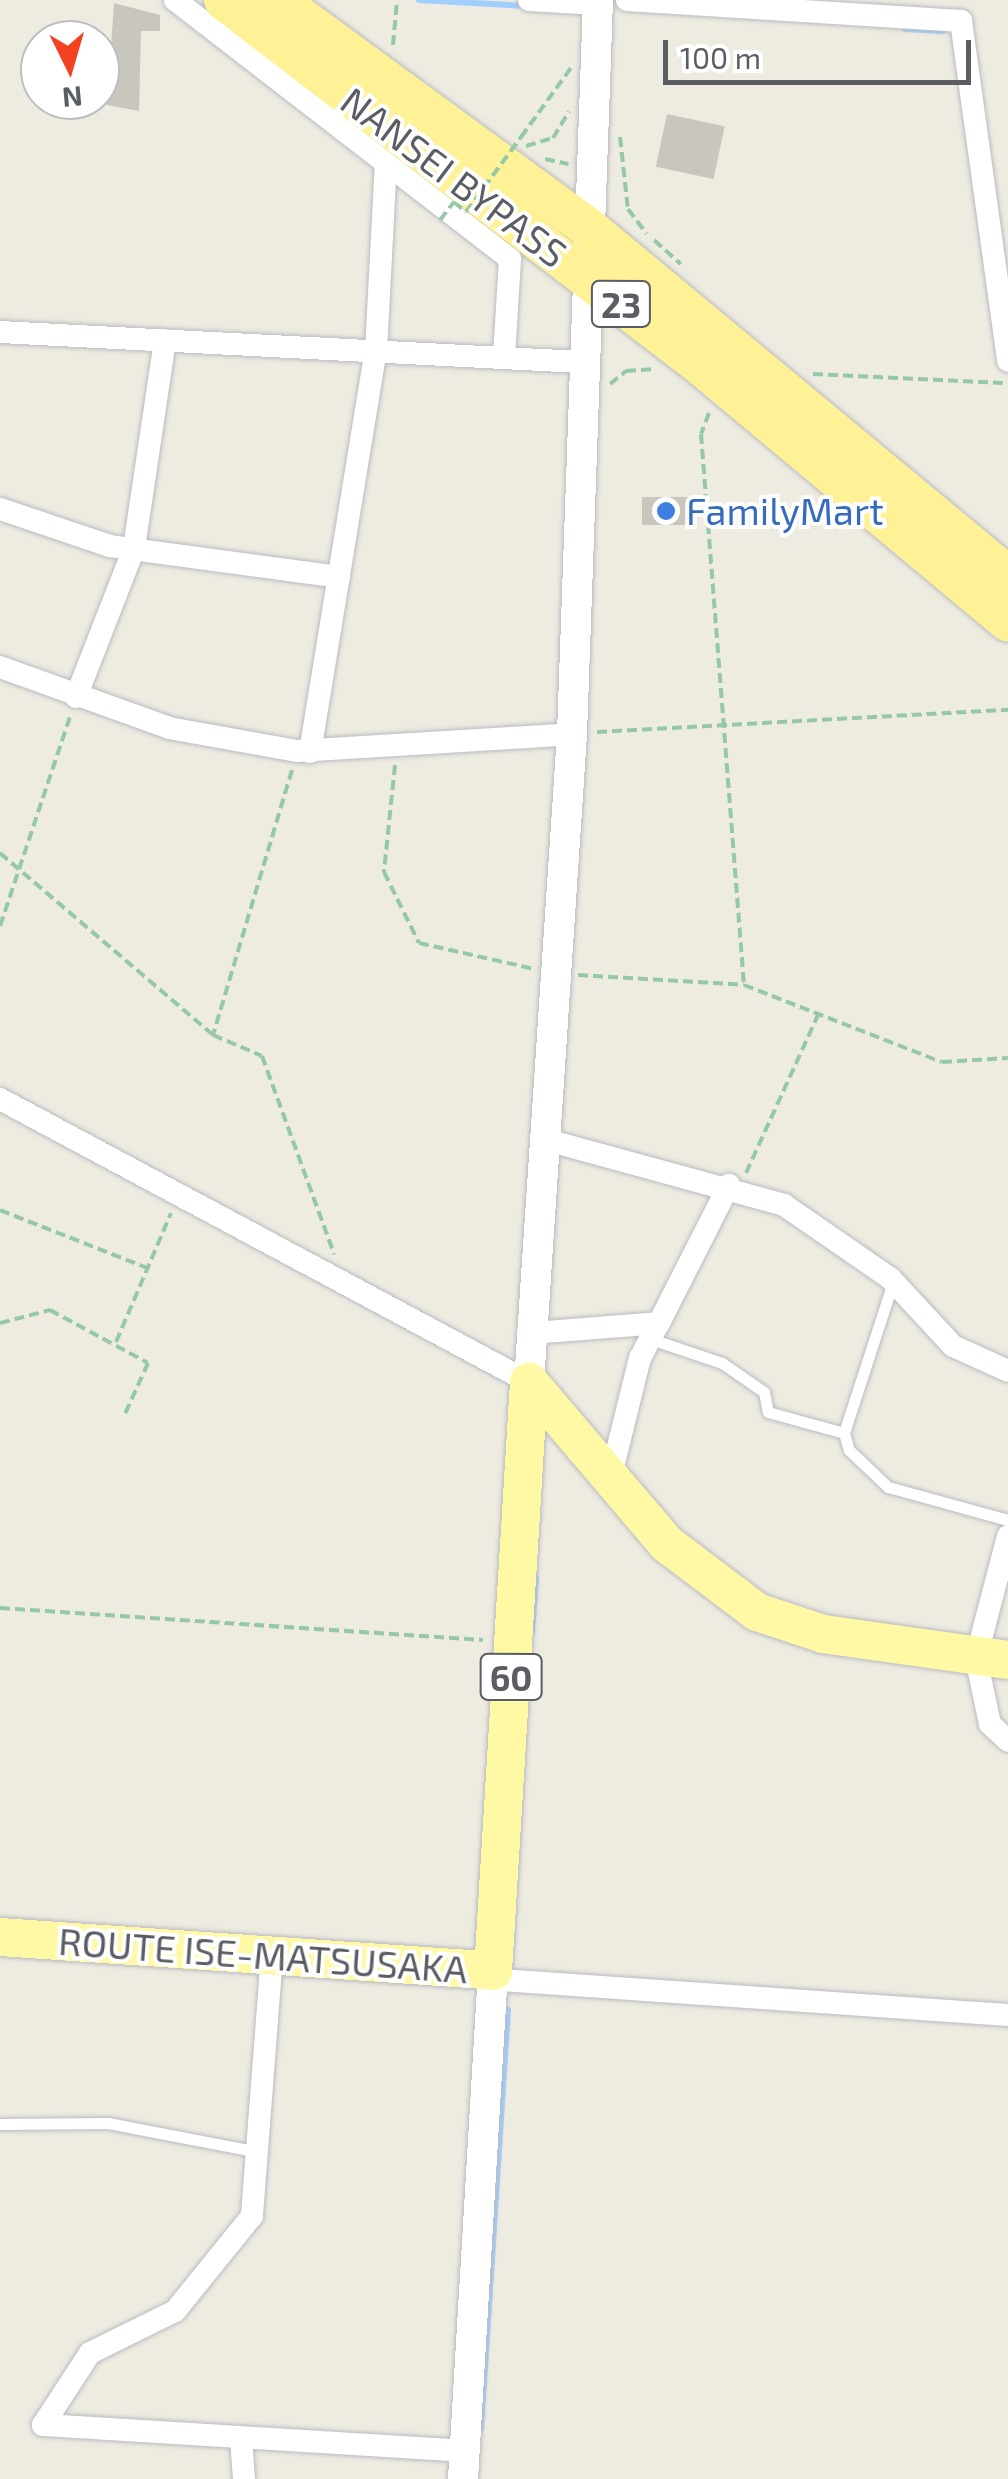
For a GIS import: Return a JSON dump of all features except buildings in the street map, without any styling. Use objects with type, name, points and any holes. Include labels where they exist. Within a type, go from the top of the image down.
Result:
[{"type":"highway","name":"NANSEI BYPASS","points":[[224,0],[584,276],[1008,621]]},
{"type":"highway","name":"NANSEI BYPASS","points":[[277,0],[586,226],[1008,576]]},
{"type":"main road","points":[[529,1382],[667,1544],[757,1612],[823,1634],[992,1659]]},
{"type":"main road","name":"ROUTE ISE-MATSUSAKA","points":[[0,1937],[493,1971],[529,1382]]},
{"type":"street","points":[[175,0],[510,260],[504,358]]},
{"type":"street","points":[[529,0],[817,6],[960,22],[1008,361]]},
{"type":"street","points":[[0,1099],[178,1196],[343,1277],[529,1382],[572,734],[591,100],[608,1]]},
{"type":"street","points":[[304,752],[376,352],[386,163]]},
{"type":"street","points":[[0,332],[581,362]]},
{"type":"street","points":[[76,698],[134,548],[165,340]]},
{"type":"street","points":[[0,509],[134,548],[338,577]]},
{"type":"street","points":[[0,667],[76,698],[169,728],[304,752],[572,734]]},
{"type":"street","points":[[546,1140],[734,1186],[784,1205],[893,1282],[953,1346],[1008,1371]]},
{"type":"street","points":[[611,1475],[655,1331],[734,1186]]},
{"type":"street","points":[[532,1333],[655,1331]]},
{"type":"street","points":[[1008,1536],[992,1659],[990,1724],[1008,1741]]},
{"type":"street","points":[[272,1956],[252,2216],[175,2311],[90,2353],[43,2425],[241,2438],[463,2465],[493,1971]]},
{"type":"street","points":[[493,1971],[502,1980],[1008,2015]]},
{"type":"street","points":[[241,2438],[244,2479]]},
{"type":"lane","points":[[893,1282],[844,1433],[861,1466],[888,1486],[1008,1520]]},
{"type":"lane","points":[[655,1331],[722,1363],[764,1392],[768,1412],[844,1433]]},
{"type":"lane","points":[[0,2124],[108,2124],[259,2152]]},
{"type":"path","points":[[377,44],[392,55],[397,0]]},
{"type":"path","points":[[440,220],[454,202],[466,212],[571,68],[572,51]]},
{"type":"path","points":[[508,138],[543,144],[576,102],[591,100],[616,124],[634,223],[689,275]]},
{"type":"path","points":[[798,362],[828,387]]},
{"type":"path","points":[[605,391],[626,371],[666,373]]},
{"type":"path","points":[[813,374],[1008,383]]},
{"type":"path","points":[[726,421],[710,408],[701,434],[744,985]]},
{"type":"path","points":[[0,926],[76,698]]},
{"type":"path","points":[[572,734],[725,722],[1008,710]]},
{"type":"path","points":[[397,746],[384,872],[420,943],[558,974],[744,985],[942,1062],[1008,1058]]},
{"type":"path","points":[[213,1035],[304,752]]},
{"type":"path","points":[[0,853],[213,1035],[262,1056],[343,1277]]},
{"type":"path","points":[[734,1186],[819,1013]]},
{"type":"path","points":[[116,1342],[178,1196]]},
{"type":"path","points":[[0,1210],[148,1268]]},
{"type":"path","points":[[0,1323],[50,1310],[116,1342],[148,1363],[125,1414]]},
{"type":"path","points":[[0,1608],[513,1642]]},
{"type":"waterway","points":[[419,0],[526,6]]},
{"type":"waterway","points":[[905,29],[943,31]]},
{"type":"waterway","points":[[532,1632],[536,1578]]},
{"type":"waterway","points":[[481,2428],[508,2010]]},
{"type":"place","name":"FamilyMart","points":[[666,511]]}]
